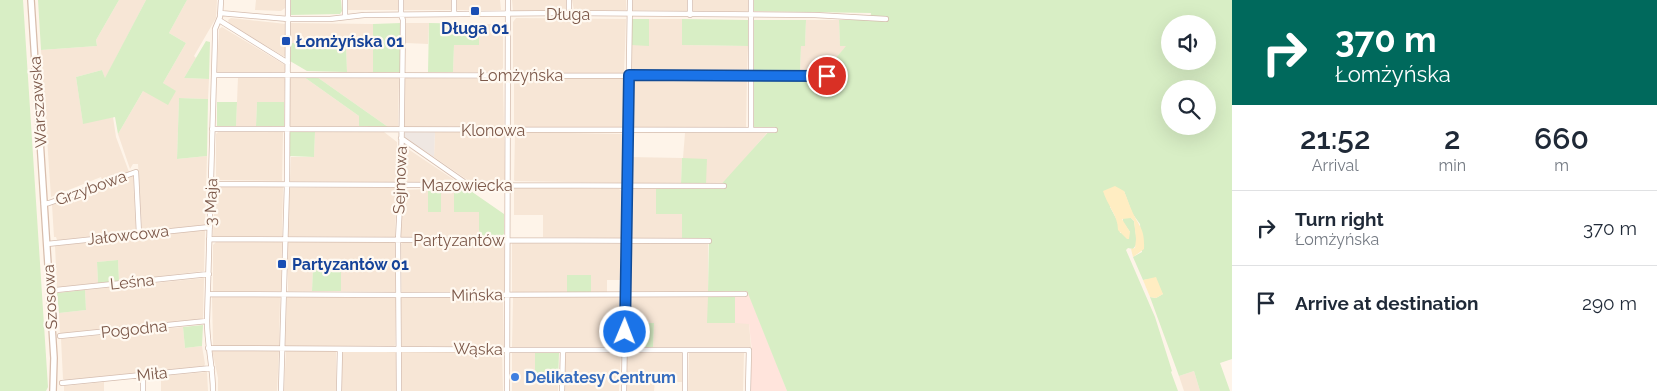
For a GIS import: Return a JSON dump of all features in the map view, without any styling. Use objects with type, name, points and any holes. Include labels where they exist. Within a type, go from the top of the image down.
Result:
[{"type":"main road","name":"Warszawska","points":[[31,0],[44,204]]},
{"type":"main road","name":"Szosowa","points":[[44,204],[54,358],[53,391]]},
{"type":"street","name":"3 Maja","points":[[213,391],[207,321],[215,33],[219,20],[221,0]]},
{"type":"street","points":[[281,391],[287,184],[288,0]]},
{"type":"street","points":[[345,0],[345,17]]},
{"type":"street","name":"Sejmowa","points":[[398,391],[400,295],[398,240],[401,185],[403,20],[401,0]]},
{"type":"street","points":[[454,0],[454,14]]},
{"type":"street","points":[[507,391],[508,0]]},
{"type":"street","points":[[569,0],[569,13]]},
{"type":"street","points":[[624,391],[630,0]]},
{"type":"street","points":[[690,0],[690,15]]},
{"type":"street","points":[[750,0],[751,130]]},
{"type":"street","name":"Długa","points":[[220,14],[288,19],[330,19],[364,15],[569,13],[815,15],[886,19]]},
{"type":"street","points":[[219,20],[288,63]]},
{"type":"street","name":"Łomżyńska","points":[[214,74],[827,76]]},
{"type":"street","name":"Klonowa","points":[[212,129],[774,130]]},
{"type":"street","points":[[401,138],[468,185]]},
{"type":"street","name":"Grzybowa","points":[[44,204],[136,172],[139,234]]},
{"type":"street","name":"Mazowiecka","points":[[211,184],[724,186]]},
{"type":"street","name":"Jałowcowa","points":[[47,244],[210,227]]},
{"type":"street","name":"Partyzantów","points":[[210,239],[709,241]]},
{"type":"street","name":"Leśna","points":[[56,290],[209,274]]},
{"type":"street","name":"Mińska","points":[[208,294],[745,294]]},
{"type":"street","name":"Pogodna","points":[[60,336],[207,321]]},
{"type":"street","name":"Wąska","points":[[208,348],[749,350],[748,391]]},
{"type":"street","points":[[339,391],[340,349]]},
{"type":"street","points":[[562,391],[563,350]]},
{"type":"street","points":[[685,350],[685,391]]},
{"type":"street","name":"Miła","points":[[62,383],[212,368]]},
{"type":"street","points":[[143,375],[143,391]]},
{"type":"shaded area","points":[[119,0],[146,0],[105,79],[102,70],[76,77],[83,123],[113,117],[116,137],[129,172],[103,183],[101,177],[51,197],[41,50],[97,46],[96,40]]},
{"type":"shaded area","points":[[187,0],[217,0],[216,18],[194,56],[196,58],[184,78],[209,79],[208,99],[179,98],[177,159],[207,156],[205,225],[142,231],[138,164],[133,164],[130,169],[118,134],[143,91],[176,92],[163,83],[186,43],[169,33]]},
{"type":"shaded area","points":[[256,0],[285,0],[285,8],[281,11],[255,10]]},
{"type":"shaded area","points":[[347,0],[398,0],[398,10],[347,10]]},
{"type":"shaded area","points":[[404,0],[451,0],[451,10],[404,10]]},
{"type":"shaded area","points":[[457,0],[500,0],[501,10],[457,10]]},
{"type":"shaded area","points":[[512,0],[566,0],[566,10],[513,11]]},
{"type":"shaded area","points":[[572,0],[626,0],[626,10],[574,10]]},
{"type":"shaded area","points":[[632,0],[687,0],[687,11],[632,10]]},
{"type":"shaded area","points":[[693,0],[748,0],[748,11],[693,11]]},
{"type":"shaded area","points":[[231,18],[286,24],[285,56],[229,23],[228,20]]},
{"type":"shaded area","points":[[516,18],[626,19],[624,73],[516,73],[513,69],[513,22]]},
{"type":"shaded area","points":[[649,19],[682,19],[682,45],[748,46],[747,73],[631,73],[631,45],[649,45]]},
{"type":"shaded area","points":[[806,20],[839,20],[840,45],[847,46],[822,73],[800,73],[801,46],[805,45]]},
{"type":"shaded area","points":[[291,23],[373,24],[373,72],[347,72],[346,44],[291,43]]},
{"type":"shaded area","points":[[406,23],[429,23],[428,44],[406,43]]},
{"type":"shaded area","points":[[479,24],[503,24],[503,68],[499,72],[453,72],[454,45],[479,45]]},
{"type":"shaded area","points":[[222,27],[285,65],[285,72],[217,72],[219,29]]},
{"type":"shaded area","points":[[238,77],[285,77],[284,102],[257,102],[256,126],[236,126]]},
{"type":"shaded area","points":[[290,77],[304,77],[359,116],[359,126],[290,126]]},
{"type":"shaded area","points":[[317,77],[399,78],[398,127],[388,127]]},
{"type":"shaded area","points":[[405,78],[500,79],[503,82],[504,126],[404,127]]},
{"type":"shaded area","points":[[514,78],[625,78],[624,126],[515,127]]},
{"type":"shaded area","points":[[630,78],[747,78],[746,128],[630,127]]},
{"type":"shaded area","points":[[218,132],[283,132],[282,181],[216,180],[216,134]]},
{"type":"shaded area","points":[[315,132],[384,132],[397,142],[397,182],[290,181],[291,157],[314,157]]},
{"type":"shaded area","points":[[403,132],[435,132],[434,157],[403,137]]},
{"type":"shaded area","points":[[435,132],[504,133],[505,182],[469,181],[434,157]]},
{"type":"shaded area","points":[[516,132],[624,134],[623,183],[515,181]]},
{"type":"shaded area","points":[[685,133],[767,133],[723,184],[706,184],[683,158]]},
{"type":"shaded area","points":[[405,147],[453,179],[453,182],[405,182]]},
{"type":"shaded area","points":[[629,157],[682,158],[681,184],[629,183]]},
{"type":"shaded area","points":[[133,175],[136,232],[57,240],[54,237],[52,205]]},
{"type":"shaded area","points":[[217,186],[283,187],[282,236],[213,236],[215,188]]},
{"type":"shaded area","points":[[397,187],[395,237],[287,236],[288,189],[290,188]]},
{"type":"shaded area","points":[[441,187],[454,187],[454,212],[480,212],[479,237],[401,237],[402,190],[428,189],[428,212],[441,212]]},
{"type":"shaded area","points":[[514,187],[619,189],[623,192],[622,238],[543,237],[543,215],[514,215]]},
{"type":"shaded area","points":[[633,188],[656,189],[656,214],[682,214],[682,238],[628,238],[629,192]]},
{"type":"shaded area","points":[[204,230],[204,271],[119,281],[118,260],[97,262],[98,283],[57,287],[55,246]]},
{"type":"shaded area","points":[[216,242],[282,242],[281,291],[213,291],[213,245]]},
{"type":"shaded area","points":[[288,242],[396,242],[395,292],[341,291],[340,267],[313,267],[312,291],[288,291]]},
{"type":"shaded area","points":[[403,242],[504,242],[504,292],[402,292],[401,244]]},
{"type":"shaded area","points":[[512,243],[622,244],[622,280],[607,280],[607,292],[591,292],[590,275],[567,275],[567,292],[512,292]]},
{"type":"shaded area","points":[[628,243],[708,244],[708,292],[628,291]]},
{"type":"shaded area","points":[[204,278],[203,319],[60,334],[59,313],[86,310],[85,290]]},
{"type":"shaded area","points":[[747,290],[787,391],[750,391],[752,351],[749,324],[735,323],[735,297],[747,297]]},
{"type":"shaded area","points":[[212,297],[280,297],[279,346],[213,346]]},
{"type":"shaded area","points":[[287,297],[396,297],[395,345],[394,347],[285,346]]},
{"type":"shaded area","points":[[401,297],[503,297],[504,346],[402,346]]},
{"type":"shaded area","points":[[513,297],[622,297],[621,347],[512,347]]},
{"type":"shaded area","points":[[708,297],[708,323],[749,323],[751,347],[653,347],[654,323],[627,323],[627,298]]},
{"type":"shaded area","points":[[183,327],[185,348],[202,346],[204,366],[63,379],[61,339]]},
{"type":"shaded area","points":[[212,350],[279,350],[277,391],[218,391],[218,378]]},
{"type":"shaded area","points":[[286,350],[334,350],[336,352],[336,391],[284,391]]},
{"type":"shaded area","points":[[342,350],[394,351],[396,353],[396,391],[341,391]]},
{"type":"shaded area","points":[[402,351],[502,351],[503,391],[401,391]]},
{"type":"shaded area","points":[[535,352],[535,382],[558,382],[558,391],[512,391],[512,353]]},
{"type":"shaded area","points":[[565,353],[621,353],[619,391],[564,391]]},
{"type":"shaded area","points":[[627,353],[682,353],[682,382],[655,382],[654,391],[626,391]]},
{"type":"shaded area","points":[[689,353],[744,353],[743,391],[688,391]]},
{"type":"shaded area","points":[[1194,371],[1200,391],[1184,391],[1179,376]]},
{"type":"shaded area","points":[[207,372],[208,391],[161,391],[161,376]]},
{"type":"shaded area","points":[[104,382],[104,391],[64,391],[64,386]]},
{"type":"green space","points":[[0,0],[23,0],[48,387],[46,391],[0,391]]},
{"type":"green space","points":[[38,0],[119,0],[96,40],[97,46],[41,50]]},
{"type":"green space","points":[[146,0],[187,0],[169,33],[186,43],[163,83],[176,91],[168,105],[143,91],[118,134],[115,117],[83,124],[76,77],[102,70],[105,78]]},
{"type":"green space","points":[[290,0],[341,0],[342,11],[340,14],[290,15]]},
{"type":"green space","points":[[754,0],[1232,0],[1232,359],[1220,363],[1230,391],[1200,391],[1194,371],[1179,376],[1150,297],[1156,298],[1163,294],[1151,279],[1143,280],[1133,257],[1142,252],[1140,224],[1132,213],[1124,191],[1110,207],[1118,222],[1120,233],[1130,232],[1123,222],[1123,218],[1131,218],[1134,221],[1136,245],[1133,249],[1128,248],[1126,250],[1155,317],[1178,391],[787,391],[747,291],[708,292],[709,238],[682,238],[682,214],[656,214],[656,189],[717,189],[772,128],[753,127],[754,78],[819,78],[846,46],[840,46],[839,20],[870,20],[871,13],[754,11]]},
{"type":"green space","points":[[632,19],[649,19],[649,46],[631,45]]},
{"type":"green space","points":[[682,19],[748,20],[748,46],[682,45]]},
{"type":"green space","points":[[754,20],[806,20],[805,46],[801,46],[800,73],[753,73]]},
{"type":"green space","points":[[401,23],[400,72],[373,72],[373,24]]},
{"type":"green space","points":[[429,23],[479,24],[479,45],[454,45],[453,72],[428,72]]},
{"type":"green space","points":[[206,41],[210,42],[209,79],[184,78]]},
{"type":"green space","points":[[291,43],[346,44],[347,72],[307,71],[290,61]]},
{"type":"green space","points":[[304,77],[317,77],[388,127],[359,126],[359,116]]},
{"type":"green space","points":[[179,98],[208,99],[207,156],[177,159]]},
{"type":"green space","points":[[217,102],[237,102],[236,126],[217,126]]},
{"type":"green space","points":[[257,102],[284,102],[284,126],[256,126]]},
{"type":"green space","points":[[290,132],[315,132],[314,157],[289,156]]},
{"type":"green space","points":[[682,158],[707,159],[706,184],[681,184]]},
{"type":"green space","points":[[428,187],[441,187],[441,212],[428,212]]},
{"type":"green space","points":[[454,187],[465,187],[504,214],[504,234],[501,237],[479,237],[479,212],[454,212]]},
{"type":"green space","points":[[118,260],[119,281],[98,283],[97,262]]},
{"type":"green space","points":[[313,267],[341,267],[341,291],[312,291]]},
{"type":"green space","points":[[567,275],[591,275],[591,292],[567,292]]},
{"type":"green space","points":[[85,290],[86,310],[59,313],[57,293]]},
{"type":"green space","points":[[708,297],[735,297],[735,323],[707,323]]},
{"type":"green space","points":[[627,323],[654,323],[653,347],[626,347]]},
{"type":"green space","points":[[203,325],[202,346],[185,348],[183,327]]},
{"type":"green space","points":[[535,352],[559,353],[558,382],[535,382]]},
{"type":"sand","points":[[1115,186],[1124,191],[1141,228],[1144,249],[1133,257],[1131,249],[1135,248],[1136,239],[1134,221],[1131,218],[1122,219],[1130,232],[1129,239],[1127,239],[1118,230],[1118,225],[1103,191]]},
{"type":"sand","points":[[1156,277],[1163,294],[1156,298],[1150,297],[1143,280]]},
{"type":"place","name":"Długa 01","points":[[475,11]]},
{"type":"place","name":"Łomżyńska 01","points":[[286,41]]},
{"type":"place","name":"Partyzantów 01","points":[[282,264]]},
{"type":"place","name":"Delikatesy Centrum","points":[[515,377]]},
{"type":"route","points":[[625,332],[629,75],[827,76]]}]
